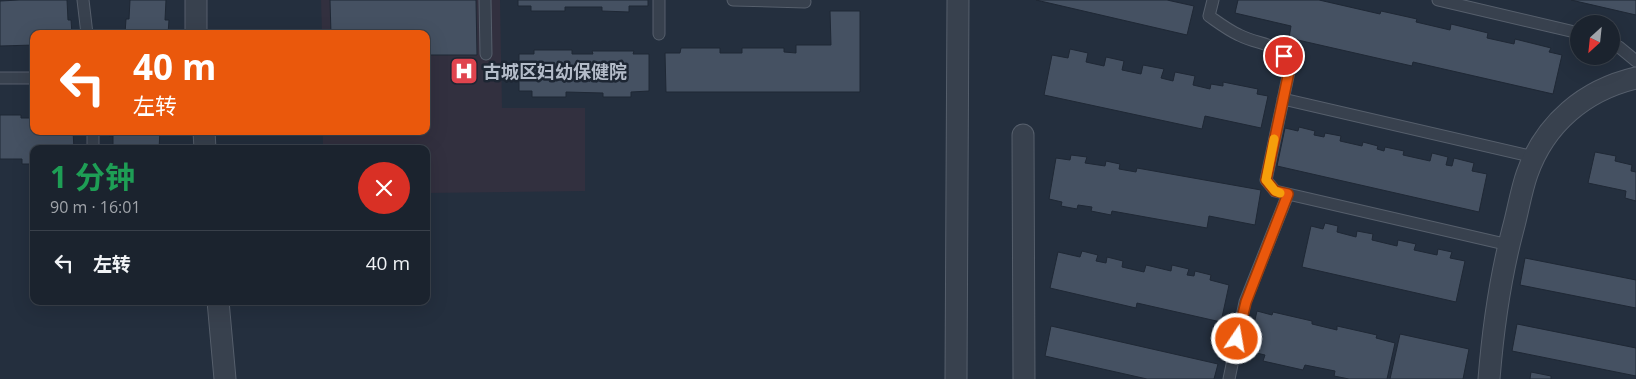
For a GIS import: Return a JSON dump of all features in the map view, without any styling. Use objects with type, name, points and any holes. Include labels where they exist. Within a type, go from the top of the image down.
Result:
[{"type":"street","points":[[196,0],[196,30]]},
{"type":"street","points":[[956,379],[958,0]]},
{"type":"street","points":[[1489,379],[1500,289],[1527,175],[1534,157],[1554,125],[1582,100],[1599,90],[1636,78]]},
{"type":"street","points":[[1023,135],[1024,379]]},
{"type":"street","points":[[218,305],[225,379]]},
{"type":"lane","points":[[82,0],[86,30]]},
{"type":"lane","points":[[485,0],[486,54]]},
{"type":"lane","points":[[659,0],[659,34]]},
{"type":"lane","points":[[733,0],[805,2]]},
{"type":"lane","points":[[1213,0],[1209,16],[1225,28],[1241,36],[1273,46],[1284,56],[1290,67],[1266,180],[1275,191],[1509,246]]},
{"type":"lane","points":[[1438,0],[1570,31]]},
{"type":"lane","points":[[1620,47],[1636,61]]},
{"type":"lane","points":[[0,78],[30,78]]},
{"type":"lane","points":[[1283,99],[1534,157]]},
{"type":"lane","points":[[1233,378],[1246,302],[1288,194]]},
{"type":"shaded area","name":"古城区妇幼保健院","points":[[321,0],[500,0],[502,108],[585,108],[585,191],[430,193],[430,145],[323,145],[323,135],[430,135],[430,30],[322,30]]},
{"type":"building","points":[[67,0],[68,20],[71,20],[72,30],[30,30],[30,45],[0,46],[0,1]]},
{"type":"building","points":[[130,0],[166,0],[165,20],[169,20],[168,30],[125,30],[126,19],[129,19]]},
{"type":"building","points":[[330,0],[476,0],[477,55],[430,55],[430,30],[331,30]]},
{"type":"building","points":[[518,0],[648,0],[648,6],[629,6],[629,12],[602,11],[602,7],[565,7],[565,11],[531,11],[531,6],[518,6]]},
{"type":"building","points":[[1036,0],[1167,0],[1194,6],[1187,35]]},
{"type":"building","points":[[1238,0],[1319,0],[1380,14],[1381,11],[1417,19],[1416,22],[1450,30],[1451,24],[1488,33],[1487,38],[1514,44],[1515,39],[1551,48],[1549,52],[1562,55],[1553,94],[1413,62],[1412,66],[1289,38],[1291,26],[1235,13]]},
{"type":"building","points":[[1571,0],[1636,0],[1636,15]]},
{"type":"building","points":[[830,11],[860,11],[860,92],[666,92],[665,53],[680,53],[681,48],[720,48],[720,53],[742,53],[742,48],[784,48],[784,52],[796,53],[796,45],[831,45]]},
{"type":"building","points":[[1070,49],[1088,53],[1086,62],[1104,66],[1106,57],[1124,61],[1122,70],[1141,74],[1143,65],[1164,69],[1161,78],[1173,81],[1175,72],[1195,76],[1193,85],[1210,89],[1211,84],[1223,86],[1223,82],[1258,89],[1257,94],[1268,96],[1261,128],[1205,116],[1202,129],[1044,95],[1052,55],[1068,58]]},
{"type":"building","points":[[534,50],[572,50],[572,54],[593,54],[592,51],[634,51],[633,54],[649,54],[649,91],[631,92],[631,97],[603,97],[603,93],[566,92],[566,97],[532,97],[532,91],[519,91],[519,54],[534,54]]},
{"type":"building","points":[[0,115],[21,115],[21,118],[30,118],[30,135],[73,135],[74,145],[30,145],[30,164],[22,164],[22,159],[0,159]]},
{"type":"building","points":[[1299,127],[1315,131],[1314,135],[1324,137],[1325,133],[1341,136],[1340,141],[1362,146],[1363,142],[1378,146],[1377,149],[1384,151],[1385,147],[1404,151],[1403,155],[1430,161],[1432,153],[1448,157],[1446,165],[1452,166],[1454,158],[1474,163],[1472,171],[1487,174],[1479,212],[1277,166],[1285,128],[1298,131]]},
{"type":"building","points":[[160,135],[159,145],[113,145],[113,136],[109,136]]},
{"type":"building","points":[[1595,152],[1616,156],[1615,161],[1632,165],[1631,171],[1636,172],[1636,201],[1625,198],[1626,191],[1588,183]]},
{"type":"building","points":[[1071,155],[1087,157],[1085,163],[1105,166],[1106,161],[1120,164],[1119,169],[1136,172],[1137,168],[1261,190],[1255,225],[1209,216],[1207,228],[1112,211],[1111,215],[1091,211],[1092,207],[1078,205],[1077,209],[1061,206],[1062,202],[1049,199],[1056,158],[1070,160]]},
{"type":"building","points":[[1325,223],[1338,226],[1337,232],[1356,237],[1357,231],[1373,234],[1372,240],[1397,246],[1398,240],[1416,244],[1414,250],[1437,255],[1438,249],[1452,252],[1450,258],[1465,261],[1456,302],[1302,267],[1311,226],[1323,229]]},
{"type":"building","points":[[1082,251],[1098,255],[1096,261],[1106,263],[1107,257],[1123,261],[1122,267],[1144,272],[1146,265],[1171,271],[1172,265],[1189,269],[1187,275],[1194,276],[1195,271],[1211,275],[1210,280],[1229,285],[1221,322],[1137,303],[1136,308],[1050,288],[1058,252],[1080,257]]},
{"type":"building","points":[[1525,258],[1636,280],[1636,308],[1520,285]]},
{"type":"building","points":[[1257,311],[1272,315],[1273,312],[1312,321],[1312,324],[1337,330],[1337,326],[1377,335],[1376,338],[1395,343],[1387,379],[1349,379],[1334,376],[1335,371],[1305,365],[1303,370],[1263,361],[1265,355],[1248,351]]},
{"type":"building","points":[[1517,324],[1636,348],[1636,376],[1512,351]]},
{"type":"building","points":[[1051,326],[1218,364],[1214,379],[1147,379],[1045,356]]},
{"type":"building","points":[[1400,334],[1469,349],[1463,379],[1390,379]]},
{"type":"building","points":[[1531,372],[1551,376],[1551,379],[1530,379]]},
{"type":"slow traffic","points":[[1274,139],[1266,180],[1275,191],[1280,193]]},
{"type":"place","name":"古城区妇幼保健院","points":[[464,71]]},
{"type":"route","points":[[1237,339],[1246,302],[1288,194],[1275,191],[1266,180],[1290,67],[1284,56]]}]
